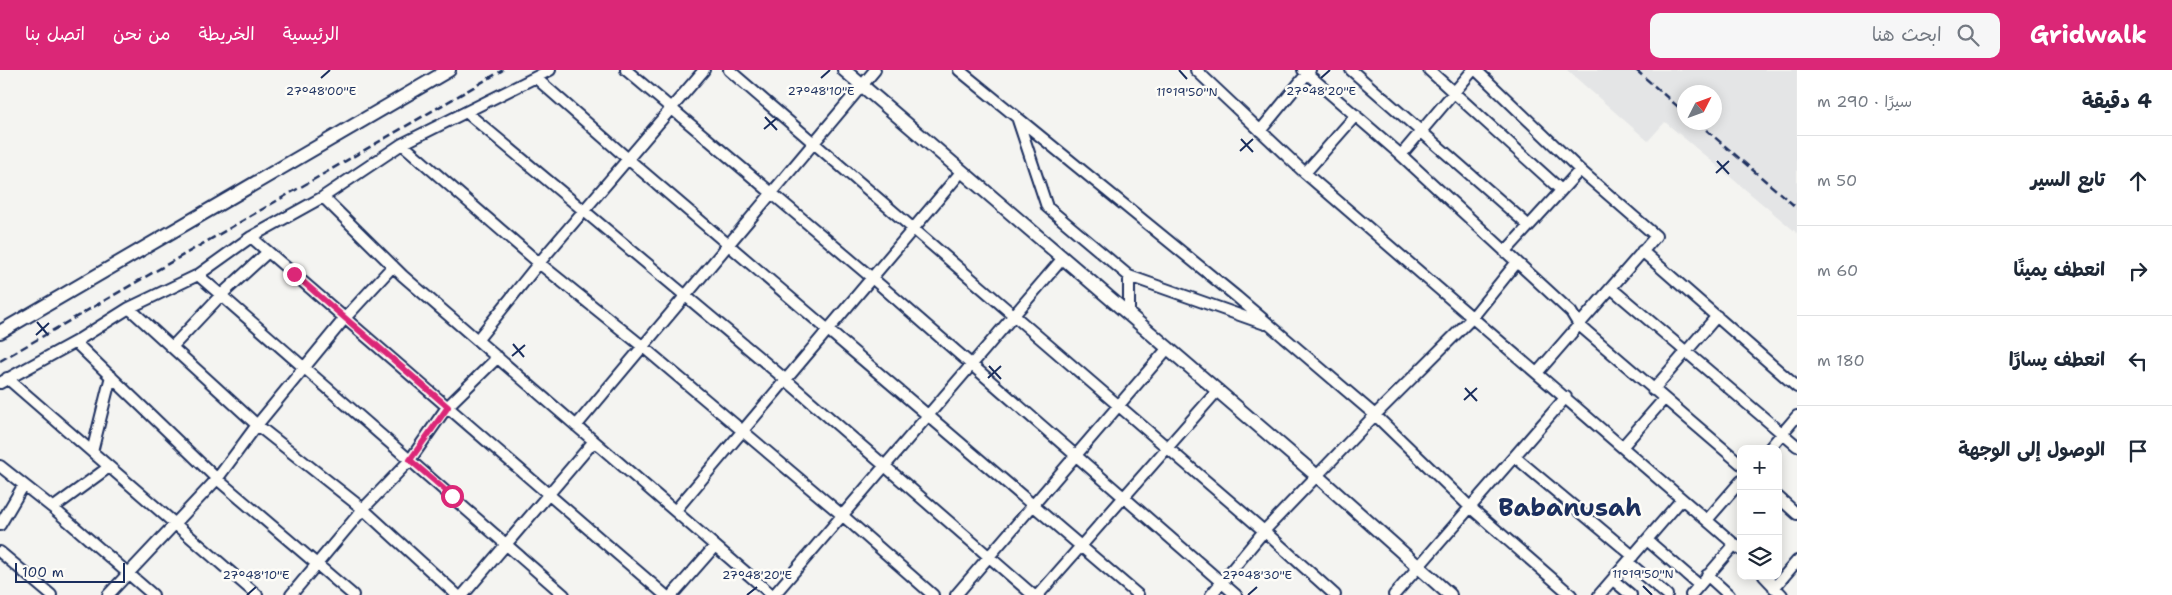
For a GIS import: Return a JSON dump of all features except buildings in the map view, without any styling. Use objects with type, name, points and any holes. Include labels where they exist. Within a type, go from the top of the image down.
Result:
[{"type":"main road","points":[[0,332],[449,70]]},
{"type":"main road","points":[[844,70],[1218,390],[1450,595]]},
{"type":"street","points":[[257,595],[110,467],[4,381],[75,342],[129,308],[198,275],[251,237],[323,197],[402,144],[550,70]]},
{"type":"street","points":[[626,70],[770,194],[872,278],[1122,498],[1236,595]]},
{"type":"street","points":[[478,339],[539,264],[704,70]]},
{"type":"street","points":[[729,70],[1264,531],[1335,595]]},
{"type":"street","points":[[576,426],[875,70]]},
{"type":"street","points":[[959,70],[1375,415],[1471,508],[1571,595]]},
{"type":"street","points":[[1196,70],[1305,173],[1737,546]]},
{"type":"street","points":[[1352,70],[1529,226]]},
{"type":"street","points":[[1429,70],[1562,190]]},
{"type":"street","points":[[1401,155],[1474,70],[1580,170],[1656,236],[1537,373]]},
{"type":"street","points":[[1260,130],[1307,71],[1571,312],[1580,325],[1737,461]]},
{"type":"street","points":[[536,78],[628,159],[1138,595]]},
{"type":"street","points":[[466,112],[786,380],[1033,595]]},
{"type":"street","points":[[1305,173],[1356,115]]},
{"type":"street","points":[[1017,118],[1047,207],[1129,276],[1270,326]]},
{"type":"street","points":[[402,144],[539,264],[642,346],[842,515],[933,595]]},
{"type":"street","points":[[1505,252],[1580,170]]},
{"type":"street","points":[[675,511],[962,172]]},
{"type":"street","points":[[323,197],[393,266],[773,595],[1063,258]]},
{"type":"street","points":[[251,237],[665,595]]},
{"type":"street","points":[[1642,251],[1797,387]]},
{"type":"street","points":[[172,347],[221,295],[268,252]]},
{"type":"street","points":[[1211,595],[1264,531],[1375,415],[1472,318],[1517,262]]},
{"type":"street","points":[[108,595],[127,572],[175,525],[217,479],[257,425],[345,318],[393,266]]},
{"type":"street","points":[[198,275],[564,595]]},
{"type":"street","points":[[1129,276],[1129,314]]},
{"type":"street","points":[[1611,288],[1797,446]]},
{"type":"street","points":[[129,308],[257,425],[363,509],[457,595]]},
{"type":"street","points":[[1653,390],[1717,316]]},
{"type":"street","points":[[75,342],[217,479],[353,595]]},
{"type":"street","points":[[956,595],[1168,348]]},
{"type":"street","points":[[291,595],[363,509],[410,460],[448,407],[498,357]]},
{"type":"street","points":[[92,452],[111,376]]},
{"type":"street","points":[[1038,595],[1218,390]]},
{"type":"street","points":[[1394,595],[1566,397]]},
{"type":"street","points":[[1623,446],[1664,399]]},
{"type":"street","points":[[1772,445],[1797,416]]},
{"type":"street","points":[[463,595],[594,441]]},
{"type":"street","points":[[1515,457],[1630,559],[1667,595]]},
{"type":"street","points":[[0,466],[153,595]]},
{"type":"street","points":[[52,508],[110,467]]},
{"type":"street","points":[[0,525],[23,486]]},
{"type":"street","points":[[1707,520],[1737,486]]},
{"type":"street","points":[[1599,595],[1682,499]]},
{"type":"street","points":[[1782,501],[1797,514]]},
{"type":"street","points":[[1647,540],[1699,585]]},
{"type":"street","points":[[672,595],[715,546]]},
{"type":"street","points":[[1691,595],[1707,575],[1737,548]]},
{"type":"street","points":[[0,552],[51,595]]},
{"type":"street","points":[[1774,588],[1797,561]]},
{"type":"street","points":[[1707,575],[1729,595]]},
{"type":"street","points":[[1613,580],[1631,595]]},
{"type":"street","points":[[1767,580],[1782,595]]},
{"type":"shaded area","points":[[1567,70],[1797,70],[1797,233],[1665,122],[1648,141]]},
{"type":"railway","points":[[0,361],[503,70]]},
{"type":"railway","points":[[1636,70],[1677,106]]},
{"type":"railway","points":[[1706,130],[1797,208]]},
{"type":"district","name":"Babanusah","points":[[1570,507]]},
{"type":"route","points":[[294,274],[448,407],[410,460],[452,496]]}]
